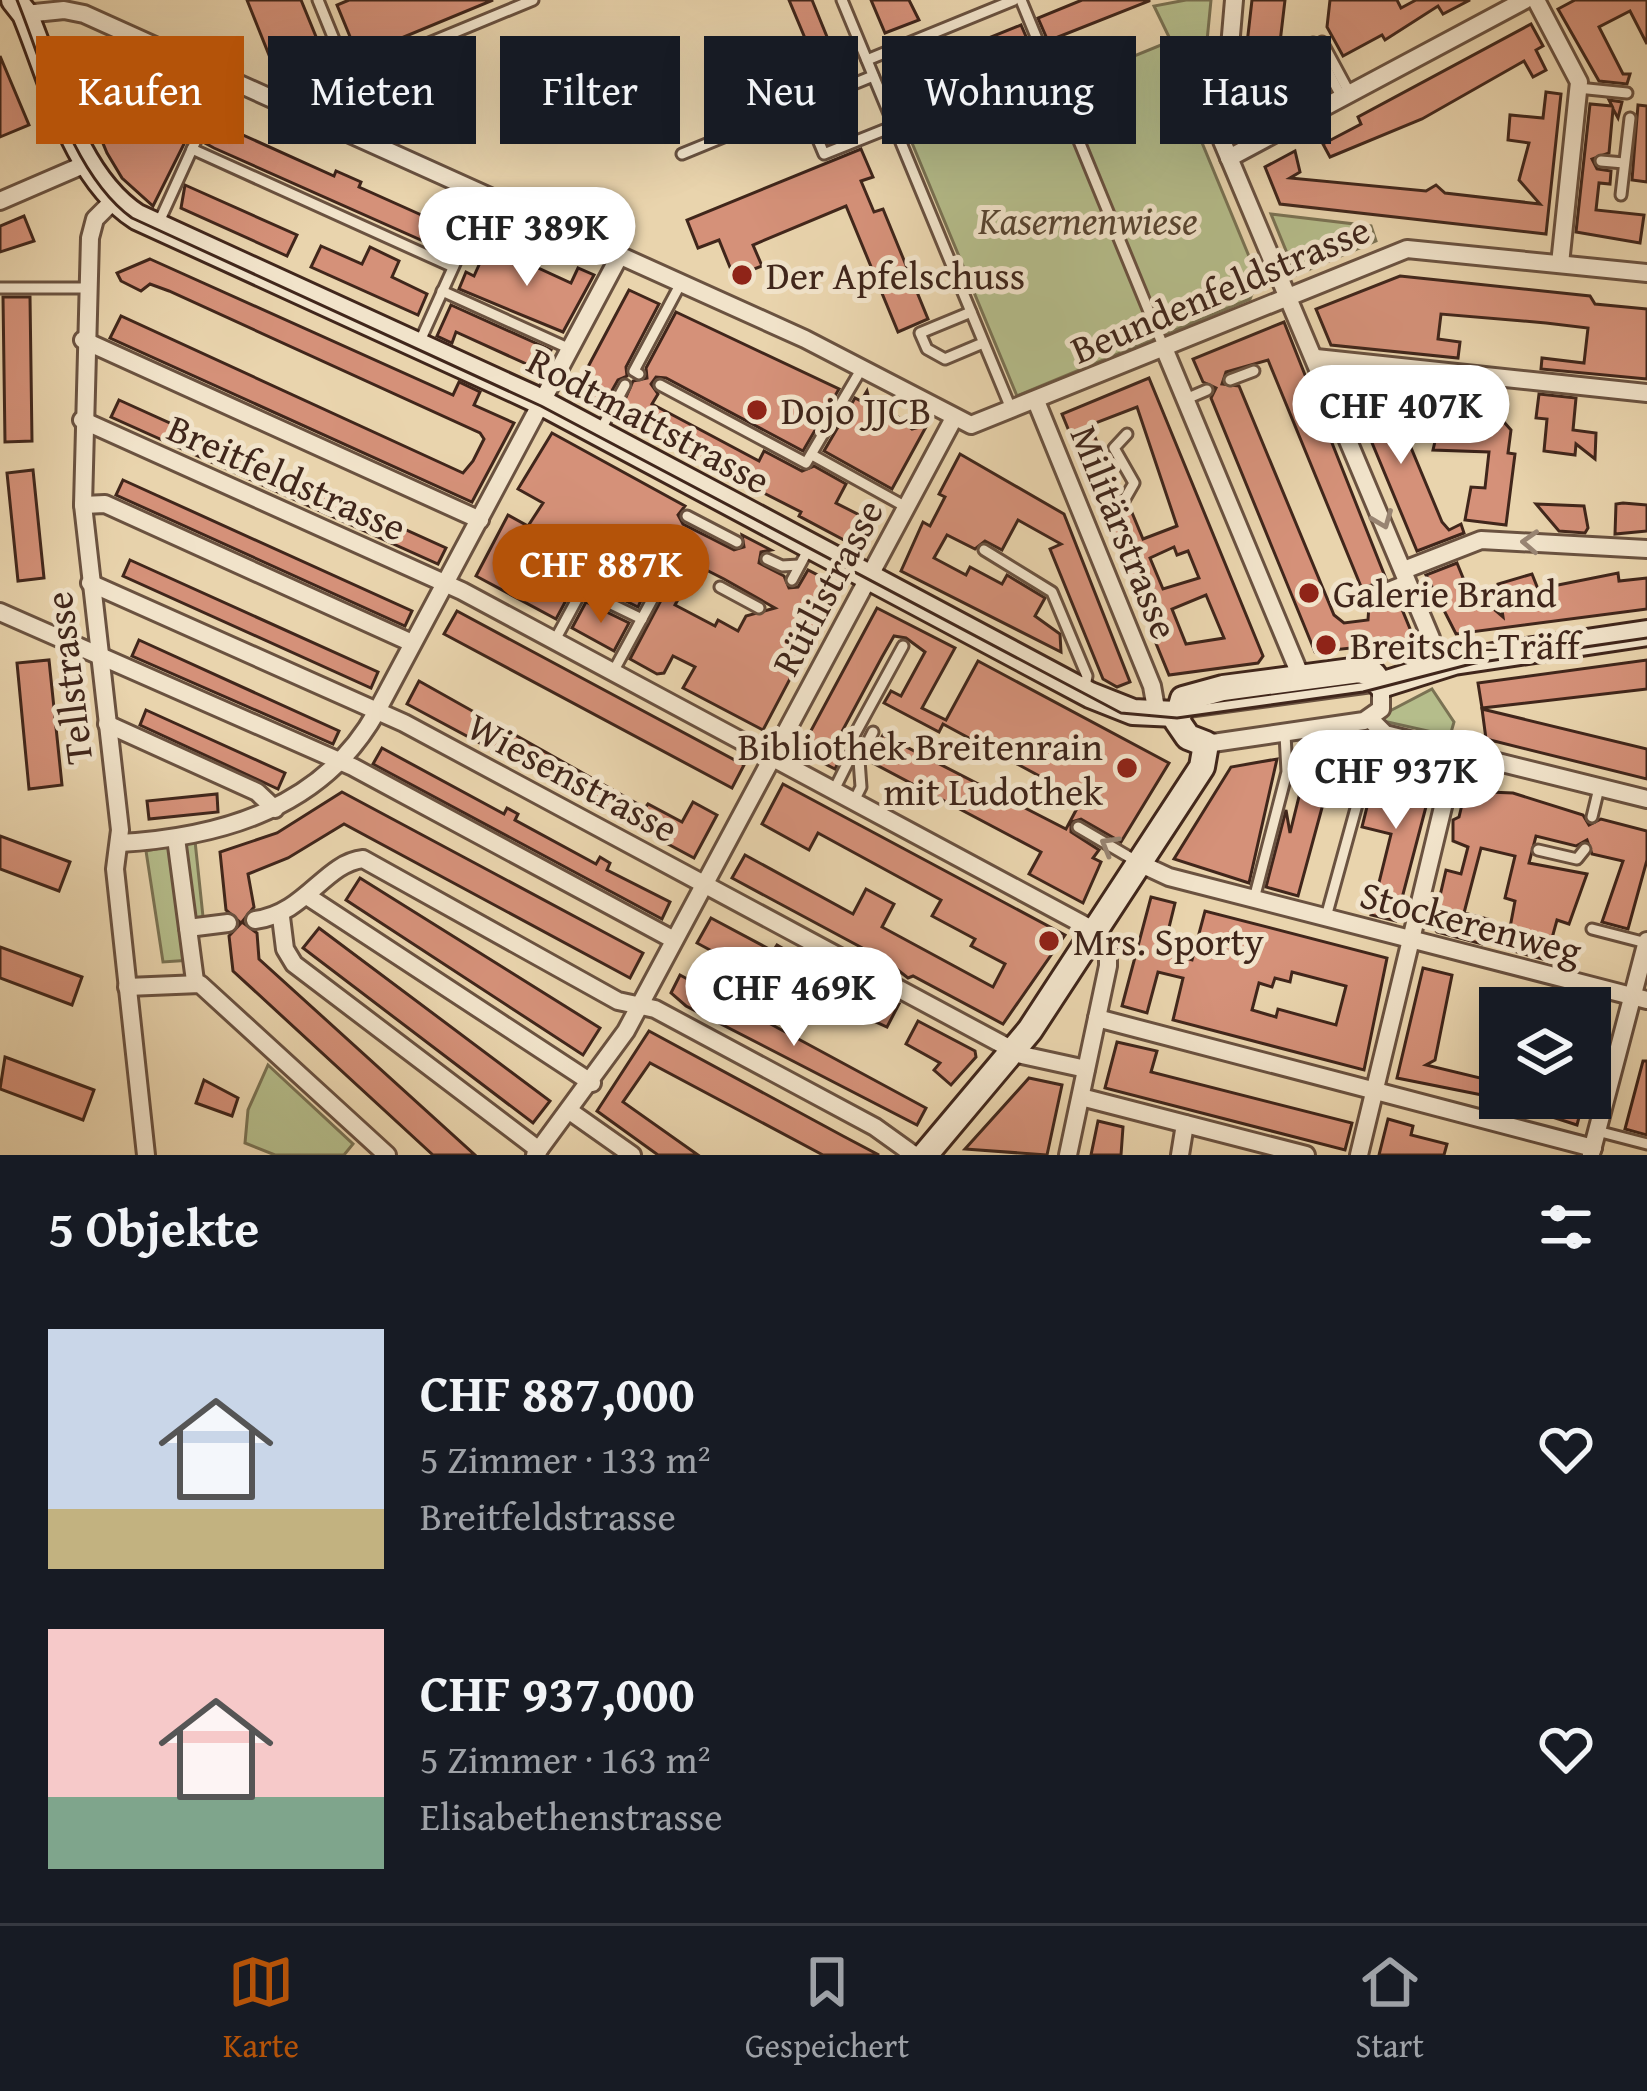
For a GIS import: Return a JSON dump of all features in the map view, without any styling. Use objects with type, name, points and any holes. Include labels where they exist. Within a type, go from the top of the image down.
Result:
[{"type":"street","points":[[1234,0],[1220,122],[1229,158],[1433,645],[1433,669]]},
{"type":"street","points":[[1229,158],[1525,0]]},
{"type":"street","points":[[1536,0],[1578,88],[1577,158],[1560,264]]},
{"type":"street","points":[[21,5],[81,12],[134,36]]},
{"type":"street","name":"Rodtmattstrasse","points":[[21,5],[36,40]]},
{"type":"street","name":"Rodtmattstrasse","points":[[80,144],[114,200],[157,227],[543,403],[743,509],[805,555],[868,576],[1082,692],[1124,710],[1166,714]]},
{"type":"street","points":[[374,144],[862,368],[954,418]]},
{"type":"street","points":[[0,201],[88,164]]},
{"type":"street","name":"Tellstrasse","points":[[114,200],[95,219],[86,288],[83,505],[120,843],[116,869],[146,1155]]},
{"type":"street","name":"Beundenfeldstrasse","points":[[1036,401],[1407,248],[1647,273]]},
{"type":"street","points":[[120,843],[176,838],[275,809],[339,761],[377,711],[620,256]]},
{"type":"street","points":[[83,340],[479,520]]},
{"type":"street","points":[[1164,348],[1301,677]]},
{"type":"street","points":[[1316,358],[1647,393]]},
{"type":"street","name":"Militärstrasse","points":[[954,418],[971,425],[1036,401],[1090,517],[1166,714]]},
{"type":"street","name":"Rütlistrasse","points":[[537,1153],[592,1083],[640,1005],[954,418]]},
{"type":"street","name":"Breitfeldstrasse","points":[[82,420],[445,584],[854,801],[1011,876],[1099,933]]},
{"type":"street","points":[[83,505],[105,504],[412,644]]},
{"type":"street","points":[[1405,575],[1481,540],[1647,549]]},
{"type":"street","name":"Wiesenstrasse","points":[[90,583],[377,711],[1015,1051],[1087,1069]]},
{"type":"street","points":[[0,612],[339,761],[674,940]]},
{"type":"street","points":[[1381,685],[1433,669],[1647,633]]},
{"type":"street","points":[[1381,685],[1362,670],[1301,677],[1198,692],[1166,714],[1184,733],[1206,744],[1374,725],[1456,753],[1647,800]]},
{"type":"street","points":[[1374,725],[1381,709],[1381,685]]},
{"type":"street","points":[[107,724],[257,792],[275,809]]},
{"type":"street","points":[[925,1155],[1015,1051],[1099,933],[1200,770],[1206,744]]},
{"type":"street","points":[[1359,1155],[1456,753]]},
{"type":"street","points":[[176,838],[195,981],[388,1155]]},
{"type":"street","points":[[255,920],[281,917],[349,862],[363,859],[618,1001],[640,1005],[874,1127],[914,1155]]},
{"type":"street","name":"Stockerenweg","points":[[1141,864],[1254,899],[1640,998]]},
{"type":"street","points":[[308,896],[592,1083]]},
{"type":"street","points":[[281,917],[285,949],[294,964],[537,1153]]},
{"type":"street","points":[[188,928],[228,922]]},
{"type":"street","points":[[1068,1155],[1110,953],[1099,933]]},
{"type":"street","points":[[1097,1018],[1594,1145],[1640,998],[1647,942]]},
{"type":"street","points":[[127,987],[195,981]]},
{"type":"street","points":[[1081,1096],[1306,1155]]},
{"type":"street","points":[[571,1112],[632,1155]]},
{"type":"street","points":[[1180,1155],[1185,1124]]},
{"type":"lane","points":[[318,0],[333,36]]},
{"type":"lane","points":[[445,36],[532,0]]},
{"type":"lane","points":[[842,0],[882,97]]},
{"type":"lane","points":[[867,60],[1017,0],[1164,348]]},
{"type":"lane","points":[[1331,67],[1346,96]]},
{"type":"lane","points":[[858,82],[873,76]]},
{"type":"lane","points":[[1578,88],[1627,93]]},
{"type":"lane","points":[[1621,196],[1630,118]]},
{"type":"lane","points":[[157,227],[194,144]]},
{"type":"lane","points":[[682,154],[706,144]]},
{"type":"lane","points":[[820,144],[824,154],[849,144]]},
{"type":"lane","points":[[901,144],[1012,411]]},
{"type":"lane","points":[[192,149],[453,267]]},
{"type":"lane","points":[[1601,161],[1624,163]]},
{"type":"lane","points":[[418,345],[486,195]]},
{"type":"lane","points":[[639,374],[634,371],[681,283]]},
{"type":"lane","points":[[0,288],[86,288]]},
{"type":"lane","points":[[442,291],[571,350]]},
{"type":"lane","points":[[971,312],[920,333],[927,349],[945,358],[983,343]]},
{"type":"lane","points":[[660,385],[808,462],[862,368]]},
{"type":"lane","points":[[1230,380],[1254,370]]},
{"type":"lane","points":[[599,433],[625,385]]},
{"type":"lane","points":[[1186,399],[1207,390]]},
{"type":"lane","points":[[1122,504],[1135,483],[1114,448],[1127,434]]},
{"type":"lane","points":[[814,456],[907,507]]},
{"type":"lane","points":[[687,516],[733,540],[743,509]]},
{"type":"lane","points":[[983,550],[1052,592],[1086,674],[1082,692]]},
{"type":"lane","points":[[767,559],[782,566],[805,555]]},
{"type":"lane","points":[[792,580],[805,555]]},
{"type":"lane","points":[[542,566],[642,619]]},
{"type":"lane","points":[[1345,591],[1353,602],[1405,575]]},
{"type":"lane","points":[[614,671],[659,587]]},
{"type":"lane","points":[[720,587],[759,608]]},
{"type":"lane","points":[[555,640],[582,590]]},
{"type":"lane","points":[[834,790],[851,756],[850,743],[903,646]]},
{"type":"lane","points":[[1166,714],[1381,685]]},
{"type":"lane","points":[[1326,918],[1374,725]]},
{"type":"lane","points":[[854,801],[861,787],[859,760],[873,732]]},
{"type":"lane","points":[[1254,899],[1287,772],[1286,734]]},
{"type":"lane","points":[[1592,817],[1599,788]]},
{"type":"lane","points":[[1078,827],[1141,864]]},
{"type":"lane","points":[[1538,850],[1577,859],[1585,849]]},
{"type":"lane","points":[[1592,928],[1647,942]]},
{"type":"lane","points":[[1594,1145],[1647,1144]]},
{"type":"green space","name":"Kasernenwiese","points":[[1211,0],[1207,36],[1169,36],[1154,6]]},
{"type":"green space","name":"Kasernenwiese","points":[[1160,45],[1160,144],[1203,144],[1258,278],[1250,299],[1017,396],[912,144],[1136,144],[1136,55]]},
{"type":"green space","points":[[1271,214],[1371,226],[1376,241],[1296,275]]},
{"type":"green space","points":[[1432,689],[1454,722],[1450,736],[1383,721],[1386,713]]},
{"type":"green space","points":[[195,841],[204,926],[188,927],[191,960],[163,962],[146,851]]},
{"type":"green space","points":[[268,1065],[353,1144],[344,1155],[275,1155],[245,1143],[248,1110]]},
{"type":"building","points":[[247,0],[301,0],[316,36],[268,36],[268,52]]},
{"type":"building","points":[[349,0],[493,0],[406,36],[350,36],[337,5]]},
{"type":"building","points":[[789,0],[812,0],[827,36],[804,36]]},
{"type":"building","points":[[871,0],[909,0],[919,20],[885,33]]},
{"type":"building","points":[[1082,0],[1149,0],[1061,36],[1046,36],[1038,18]]},
{"type":"building","points":[[1252,0],[1285,0],[1281,36],[1248,36]]},
{"type":"building","points":[[1330,0],[1397,0],[1401,8],[1416,0],[1470,0],[1443,14],[1438,6],[1385,40],[1382,35],[1343,56],[1327,27]]},
{"type":"building","points":[[1575,0],[1647,0],[1647,44],[1630,11],[1599,27],[1623,74],[1630,74],[1627,84],[1599,81],[1558,9]]},
{"type":"building","points":[[1531,24],[1543,46],[1536,50],[1546,70],[1533,77],[1524,61],[1422,119],[1330,157],[1323,144],[1331,144],[1361,124],[1358,117]]},
{"type":"building","points":[[1021,25],[1026,36],[994,36]]},
{"type":"building","points":[[0,56],[29,125],[0,137]]},
{"type":"building","points":[[1546,92],[1561,94],[1546,234],[1280,204],[1265,167],[1295,151],[1300,172],[1290,178],[1426,191],[1436,185],[1445,193],[1540,204],[1519,180],[1529,143],[1508,140],[1510,115],[1543,118]]},
{"type":"building","points":[[1609,100],[1622,102],[1618,118],[1613,109],[1609,153],[1592,159],[1597,169],[1611,171],[1610,184],[1599,183],[1596,210],[1644,215],[1640,243],[1576,232],[1590,104],[1612,106]]},
{"type":"building","points":[[1638,105],[1647,106],[1647,182],[1632,180]]},
{"type":"building","points":[[244,136],[334,176],[336,171],[361,182],[359,187],[457,231],[448,252],[207,144],[244,144]]},
{"type":"building","points":[[103,144],[184,144],[153,206],[122,178]]},
{"type":"building","points":[[861,149],[873,177],[861,181],[874,212],[883,209],[928,319],[898,332],[846,206],[753,245],[762,266],[734,277],[719,240],[698,248],[687,220]]},
{"type":"building","points":[[185,185],[297,235],[287,256],[181,208]]},
{"type":"building","points":[[24,216],[34,241],[0,252],[0,226]]},
{"type":"building","points":[[488,245],[571,283],[578,268],[594,275],[563,332],[459,289],[466,272],[474,276]]},
{"type":"building","points":[[321,246],[362,264],[370,247],[399,261],[392,277],[427,294],[418,315],[311,267]]},
{"type":"building","points":[[150,259],[453,395],[459,382],[480,392],[474,405],[514,423],[472,502],[110,338],[121,316],[463,473],[473,461],[484,439],[480,433],[169,291],[150,284],[141,291],[121,281],[117,273]]},
{"type":"building","points":[[1400,276],[1590,296],[1595,304],[1647,309],[1647,379],[1541,369],[1542,358],[1584,363],[1588,328],[1546,323],[1441,314],[1438,339],[1460,342],[1458,358],[1331,345],[1316,309]]},
{"type":"building","points":[[629,290],[659,304],[626,367],[627,376],[618,380],[601,410],[573,395]]},
{"type":"building","points":[[3,297],[30,297],[32,441],[5,442]]},
{"type":"building","points":[[451,305],[551,350],[542,371],[456,332],[452,343],[437,336]]},
{"type":"building","points":[[676,312],[839,389],[803,451],[666,378],[656,377],[651,384],[658,394],[652,404],[759,461],[764,451],[802,471],[814,466],[846,484],[836,503],[873,522],[859,548],[799,516],[801,512],[617,418],[633,381],[647,378],[646,368]]},
{"type":"building","points":[[1284,322],[1386,579],[1362,589],[1268,360],[1226,372],[1222,384],[1239,386],[1334,615],[1344,623],[1368,620],[1369,605],[1385,598],[1388,606],[1399,602],[1415,641],[1315,652],[1211,398],[1216,388],[1203,382],[1193,359]]},
{"type":"building","points":[[1149,378],[1263,656],[1258,663],[1169,675],[1062,414]],"holes":[[[1137,407],[1177,526],[1143,539],[1130,508],[1121,513],[1114,507],[1118,493],[1090,425]],[[1174,547],[1177,555],[1188,551],[1199,578],[1163,589],[1150,558]],[[1206,595],[1224,638],[1186,644],[1172,609]]]},
{"type":"building","points":[[1358,385],[1395,386],[1391,422],[1399,419],[1442,522],[1449,530],[1461,524],[1464,533],[1417,551],[1353,397]]},
{"type":"building","points":[[867,391],[871,407],[892,412],[912,429],[927,425],[892,489],[824,451],[855,398],[861,401]]},
{"type":"building","points":[[1539,394],[1576,398],[1573,430],[1596,433],[1595,459],[1576,444],[1575,455],[1544,451],[1547,419],[1536,418]]},
{"type":"building","points":[[119,400],[446,548],[438,564],[111,417]]},
{"type":"building","points":[[1442,412],[1503,421],[1511,430],[1508,453],[1515,454],[1506,525],[1465,520],[1471,487],[1485,488],[1489,452],[1433,450]]},
{"type":"building","points":[[552,433],[685,506],[678,515],[683,524],[734,550],[744,547],[742,535],[771,550],[761,552],[759,563],[784,576],[789,588],[798,587],[808,570],[839,586],[763,730],[683,688],[695,667],[673,656],[664,673],[657,674],[630,659],[668,587],[681,594],[675,605],[715,626],[718,620],[738,631],[746,616],[775,608],[724,579],[665,549],[638,607],[539,558],[535,571],[570,593],[556,619],[476,576],[508,515],[528,526],[543,503],[518,489]]},
{"type":"building","points":[[960,454],[1064,514],[1130,682],[1117,687],[1103,679],[1050,549],[1061,544],[1018,520],[1002,550],[985,541],[975,549],[947,535],[934,558],[966,575],[970,567],[1002,584],[1007,575],[1045,598],[1035,616],[1060,634],[1061,652],[901,571],[923,522],[930,526],[945,497],[939,494]]},
{"type":"building","points":[[33,470],[44,578],[18,581],[7,473]]},
{"type":"building","points":[[123,480],[412,611],[405,626],[116,495]]},
{"type":"building","points":[[1536,504],[1584,506],[1588,528],[1585,533],[1559,531]]},
{"type":"building","points":[[1616,504],[1647,505],[1647,531],[1615,534]]},
{"type":"building","points":[[130,560],[378,672],[371,688],[123,576]]},
{"type":"building","points":[[1457,563],[1466,585],[1503,617],[1498,584],[1532,574],[1538,589],[1618,573],[1619,581],[1647,578],[1647,609],[1456,634],[1426,575]]},
{"type":"building","points":[[586,602],[629,623],[614,651],[572,628]]},
{"type":"building","points":[[877,608],[955,648],[922,708],[946,720],[978,661],[1169,763],[1121,842],[1081,819],[1071,822],[1071,832],[1099,850],[1093,858],[1101,862],[1083,903],[1029,874],[1041,852],[869,761],[883,735],[1066,829],[1082,799],[943,724],[939,732],[884,703],[891,691],[901,696],[925,652],[906,638],[894,636],[882,657],[832,750],[842,755],[835,769],[800,751]]},
{"type":"building","points":[[457,611],[744,765],[732,788],[444,634]]},
{"type":"building","points":[[139,640],[339,731],[333,744],[132,656]]},
{"type":"building","points":[[49,660],[62,785],[29,789],[17,663]]},
{"type":"building","points":[[1647,660],[1647,689],[1482,708],[1478,683]]},
{"type":"building","points":[[419,681],[645,808],[648,804],[682,822],[693,802],[717,815],[694,858],[407,704]]},
{"type":"building","points":[[1482,709],[1647,749],[1647,779],[1486,739]]},
{"type":"building","points":[[146,710],[285,773],[278,789],[140,725]]},
{"type":"building","points":[[382,748],[504,814],[507,808],[518,814],[515,820],[596,864],[600,857],[610,863],[607,870],[670,902],[662,919],[373,764]]},
{"type":"building","points":[[1310,752],[1359,762],[1348,803],[1331,799],[1323,804],[1298,896],[1266,887],[1286,810],[1290,833]]},
{"type":"building","points":[[1277,759],[1249,883],[1174,859],[1231,767]]},
{"type":"building","points":[[1377,767],[1433,780],[1396,921],[1371,915],[1391,834],[1362,827]]},
{"type":"building","points":[[1468,780],[1474,793],[1486,786],[1489,792],[1513,793],[1583,815],[1589,825],[1601,819],[1647,831],[1647,860],[1628,929],[1602,922],[1623,861],[1592,854],[1587,840],[1576,846],[1536,836],[1529,863],[1587,874],[1569,924],[1557,920],[1546,960],[1506,949],[1515,901],[1505,898],[1515,856],[1481,848],[1464,913],[1488,919],[1482,944],[1437,932],[1433,926],[1446,870],[1461,874],[1468,847],[1453,841],[1453,820],[1459,817]]},
{"type":"building","points":[[783,784],[1065,935],[1003,1024],[913,976],[908,978],[889,963],[883,965],[881,958],[732,878],[745,855],[853,914],[866,889],[894,904],[882,927],[993,987],[1005,964],[971,946],[975,939],[932,916],[941,900],[818,833],[809,850],[762,824]]},
{"type":"building","points":[[342,792],[643,953],[630,978],[344,824],[288,858],[248,874],[254,907],[242,922],[257,933],[259,959],[475,1155],[433,1155],[233,971],[229,936],[241,923],[226,910],[220,852],[277,833]]},
{"type":"building","points":[[217,794],[218,812],[149,819],[147,801]]},
{"type":"building","points":[[0,836],[70,862],[59,891],[0,869]]},
{"type":"building","points":[[360,878],[600,1028],[583,1055],[346,900]]},
{"type":"building","points":[[1151,897],[1175,903],[1163,952],[1192,960],[1205,911],[1387,958],[1364,1070],[1173,1020],[1183,978],[1158,972],[1147,1013],[1122,1006]],"holes":[[[1292,972],[1346,986],[1336,1025],[1278,1009],[1276,1017],[1252,1010],[1259,983],[1272,987],[1275,978],[1290,982]]]},
{"type":"building","points":[[711,918],[773,951],[777,945],[865,996],[869,987],[880,1001],[899,1004],[887,1027],[763,971],[760,977],[697,943]]},
{"type":"building","points":[[319,928],[550,1101],[533,1123],[303,948]]},
{"type":"building","points":[[0,947],[82,977],[72,1005],[0,978]]},
{"type":"building","points":[[1423,968],[1452,975],[1435,1060],[1426,1065],[1479,1078],[1479,1094],[1397,1078]]},
{"type":"building","points":[[680,975],[926,1108],[917,1125],[686,1006],[671,993]]},
{"type":"building","points":[[918,1021],[975,1051],[976,1057],[951,1085],[934,1070],[940,1063],[906,1044]]},
{"type":"building","points":[[649,1031],[879,1155],[823,1155],[650,1063],[623,1102],[698,1155],[658,1155],[597,1111]]},
{"type":"building","points":[[1117,1042],[1157,1051],[1151,1072],[1352,1123],[1345,1150],[1105,1088]]},
{"type":"building","points":[[5,1057],[94,1090],[83,1120],[0,1089]]},
{"type":"building","points":[[1643,1061],[1647,1061],[1647,1135],[1625,1129]]},
{"type":"building","points":[[1029,1078],[1062,1085],[1047,1155],[965,1149]]},
{"type":"building","points":[[204,1080],[238,1098],[232,1116],[196,1103]]},
{"type":"building","points":[[1388,1119],[1413,1126],[1411,1135],[1447,1144],[1444,1155],[1379,1155]]},
{"type":"building","points":[[1098,1121],[1123,1127],[1121,1155],[1091,1155]]},
{"type":"tram line","points":[[17,0],[76,148],[111,199],[132,218],[541,406],[1121,713],[1177,718],[1363,692],[1475,663],[1647,638]]},
{"type":"place","name":"Der Apfelschuss","points":[[742,275]]},
{"type":"place","name":"Dojo JJCB","points":[[757,410]]},
{"type":"place","name":"Galerie Brand","points":[[1309,593]]},
{"type":"place","name":"Breitsch-Träff","points":[[1326,645]]},
{"type":"place","name":"Bibliothek Breitenrain mit Ludothek","points":[[1127,768]]},
{"type":"place","name":"Mrs. Sporty","points":[[1049,941]]}]
